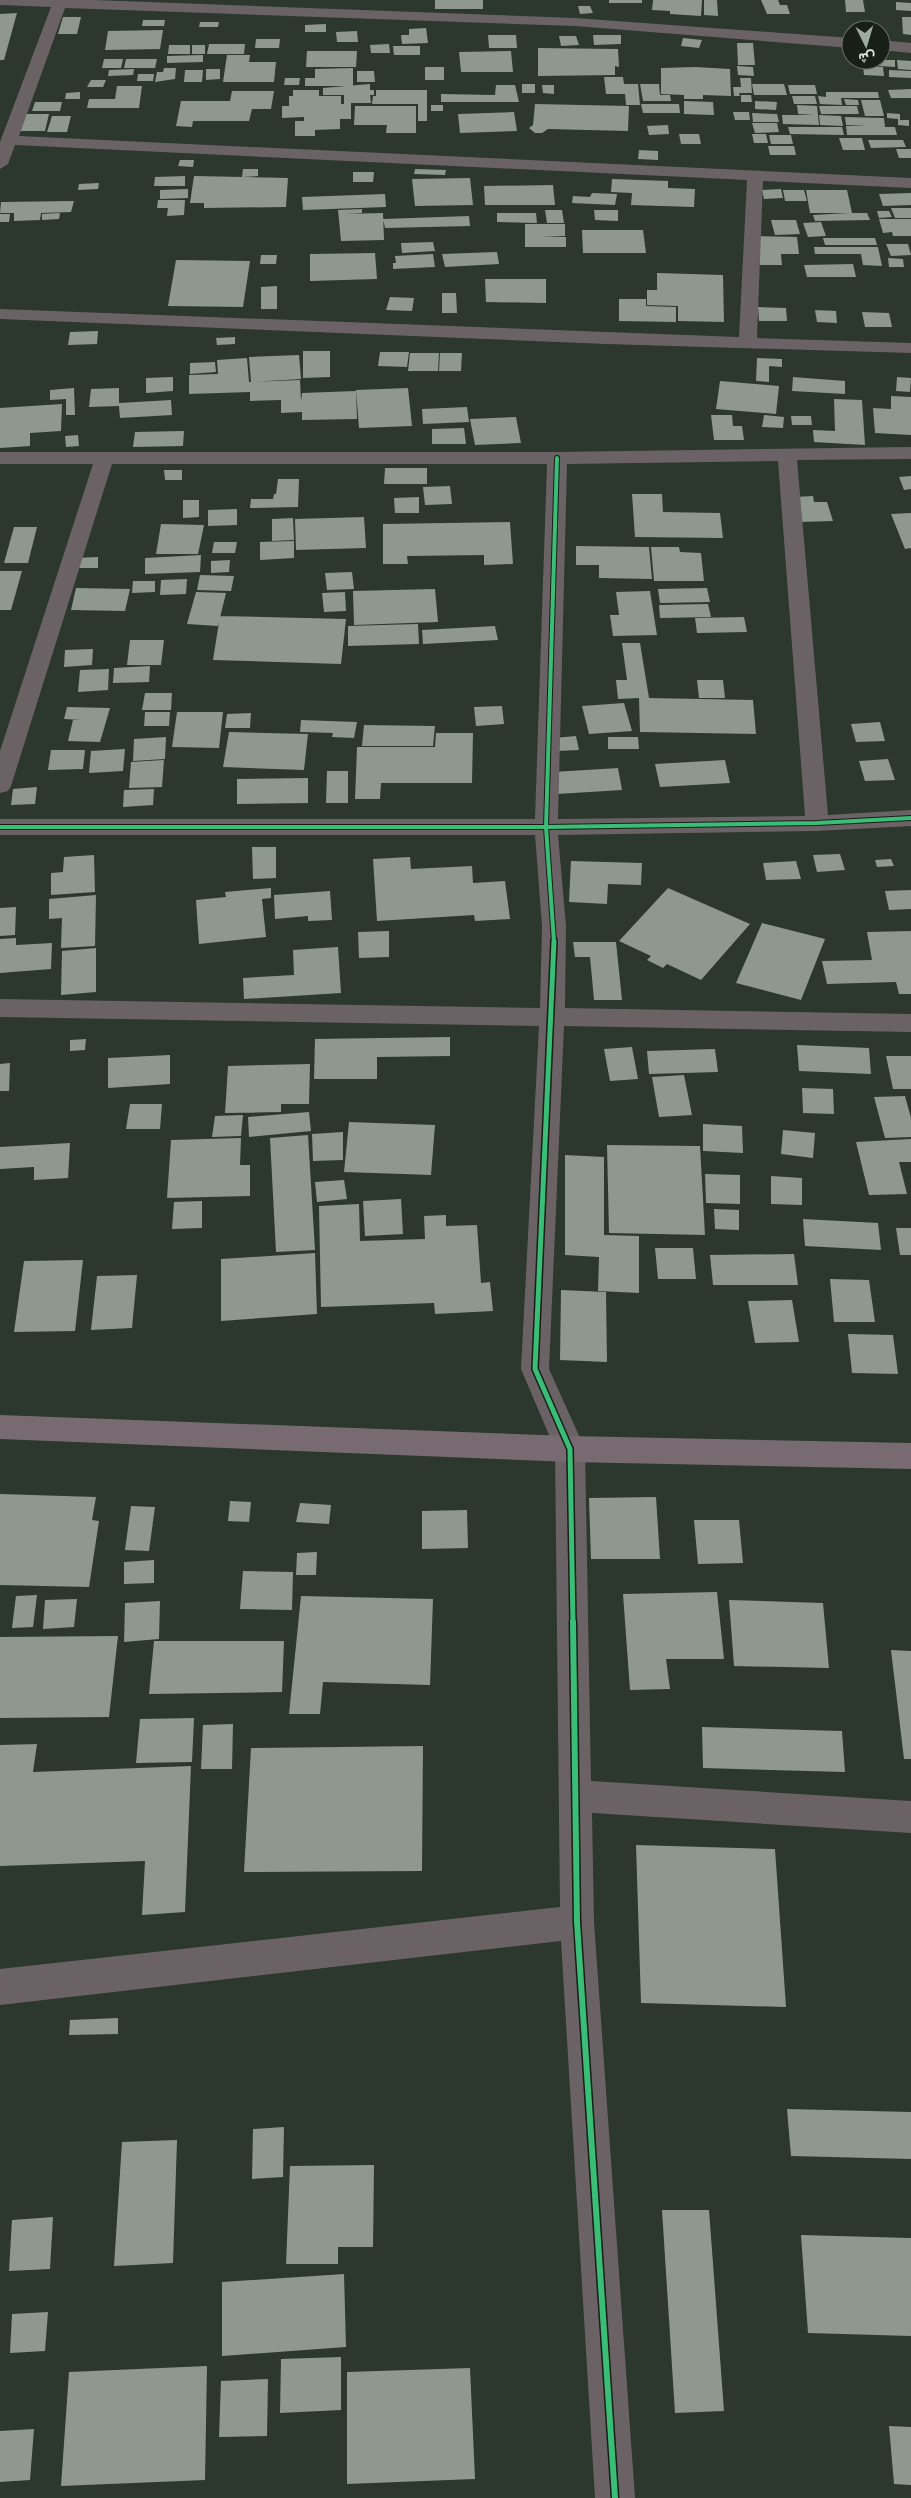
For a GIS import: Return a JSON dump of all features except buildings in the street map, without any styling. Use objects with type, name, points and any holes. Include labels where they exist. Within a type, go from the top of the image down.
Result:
[{"type":"street","points":[[0,1],[575,22],[841,42]]},
{"type":"street","points":[[0,164],[60,2]]},
{"type":"street","points":[[891,46],[911,48]]},
{"type":"street","points":[[9,140],[911,183]]},
{"type":"street","points":[[748,343],[755,176]]},
{"type":"street","points":[[0,314],[911,348]]},
{"type":"street","points":[[0,458],[556,458],[911,453]]},
{"type":"street","points":[[787,455],[816,823]]},
{"type":"street","points":[[556,458],[546,827],[554,926],[552,1018],[535,1369],[570,1449],[577,1922],[615,2498]]},
{"type":"street","points":[[0,786],[104,459]]},
{"type":"street","points":[[0,828],[546,827],[816,823],[911,818]]},
{"type":"street","points":[[0,1008],[911,1023]]},
{"type":"street","points":[[0,1427],[570,1449],[911,1456]]},
{"type":"street","points":[[574,1796],[911,1817]]},
{"type":"street","points":[[0,1987],[577,1922]]},
{"type":"cycle path","points":[[0,827],[546,827],[557,458]]},
{"type":"cycle path","points":[[615,2498],[577,1922],[570,1449],[535,1369],[552,1018],[554,926],[546,827],[817,823],[911,818]]}]
